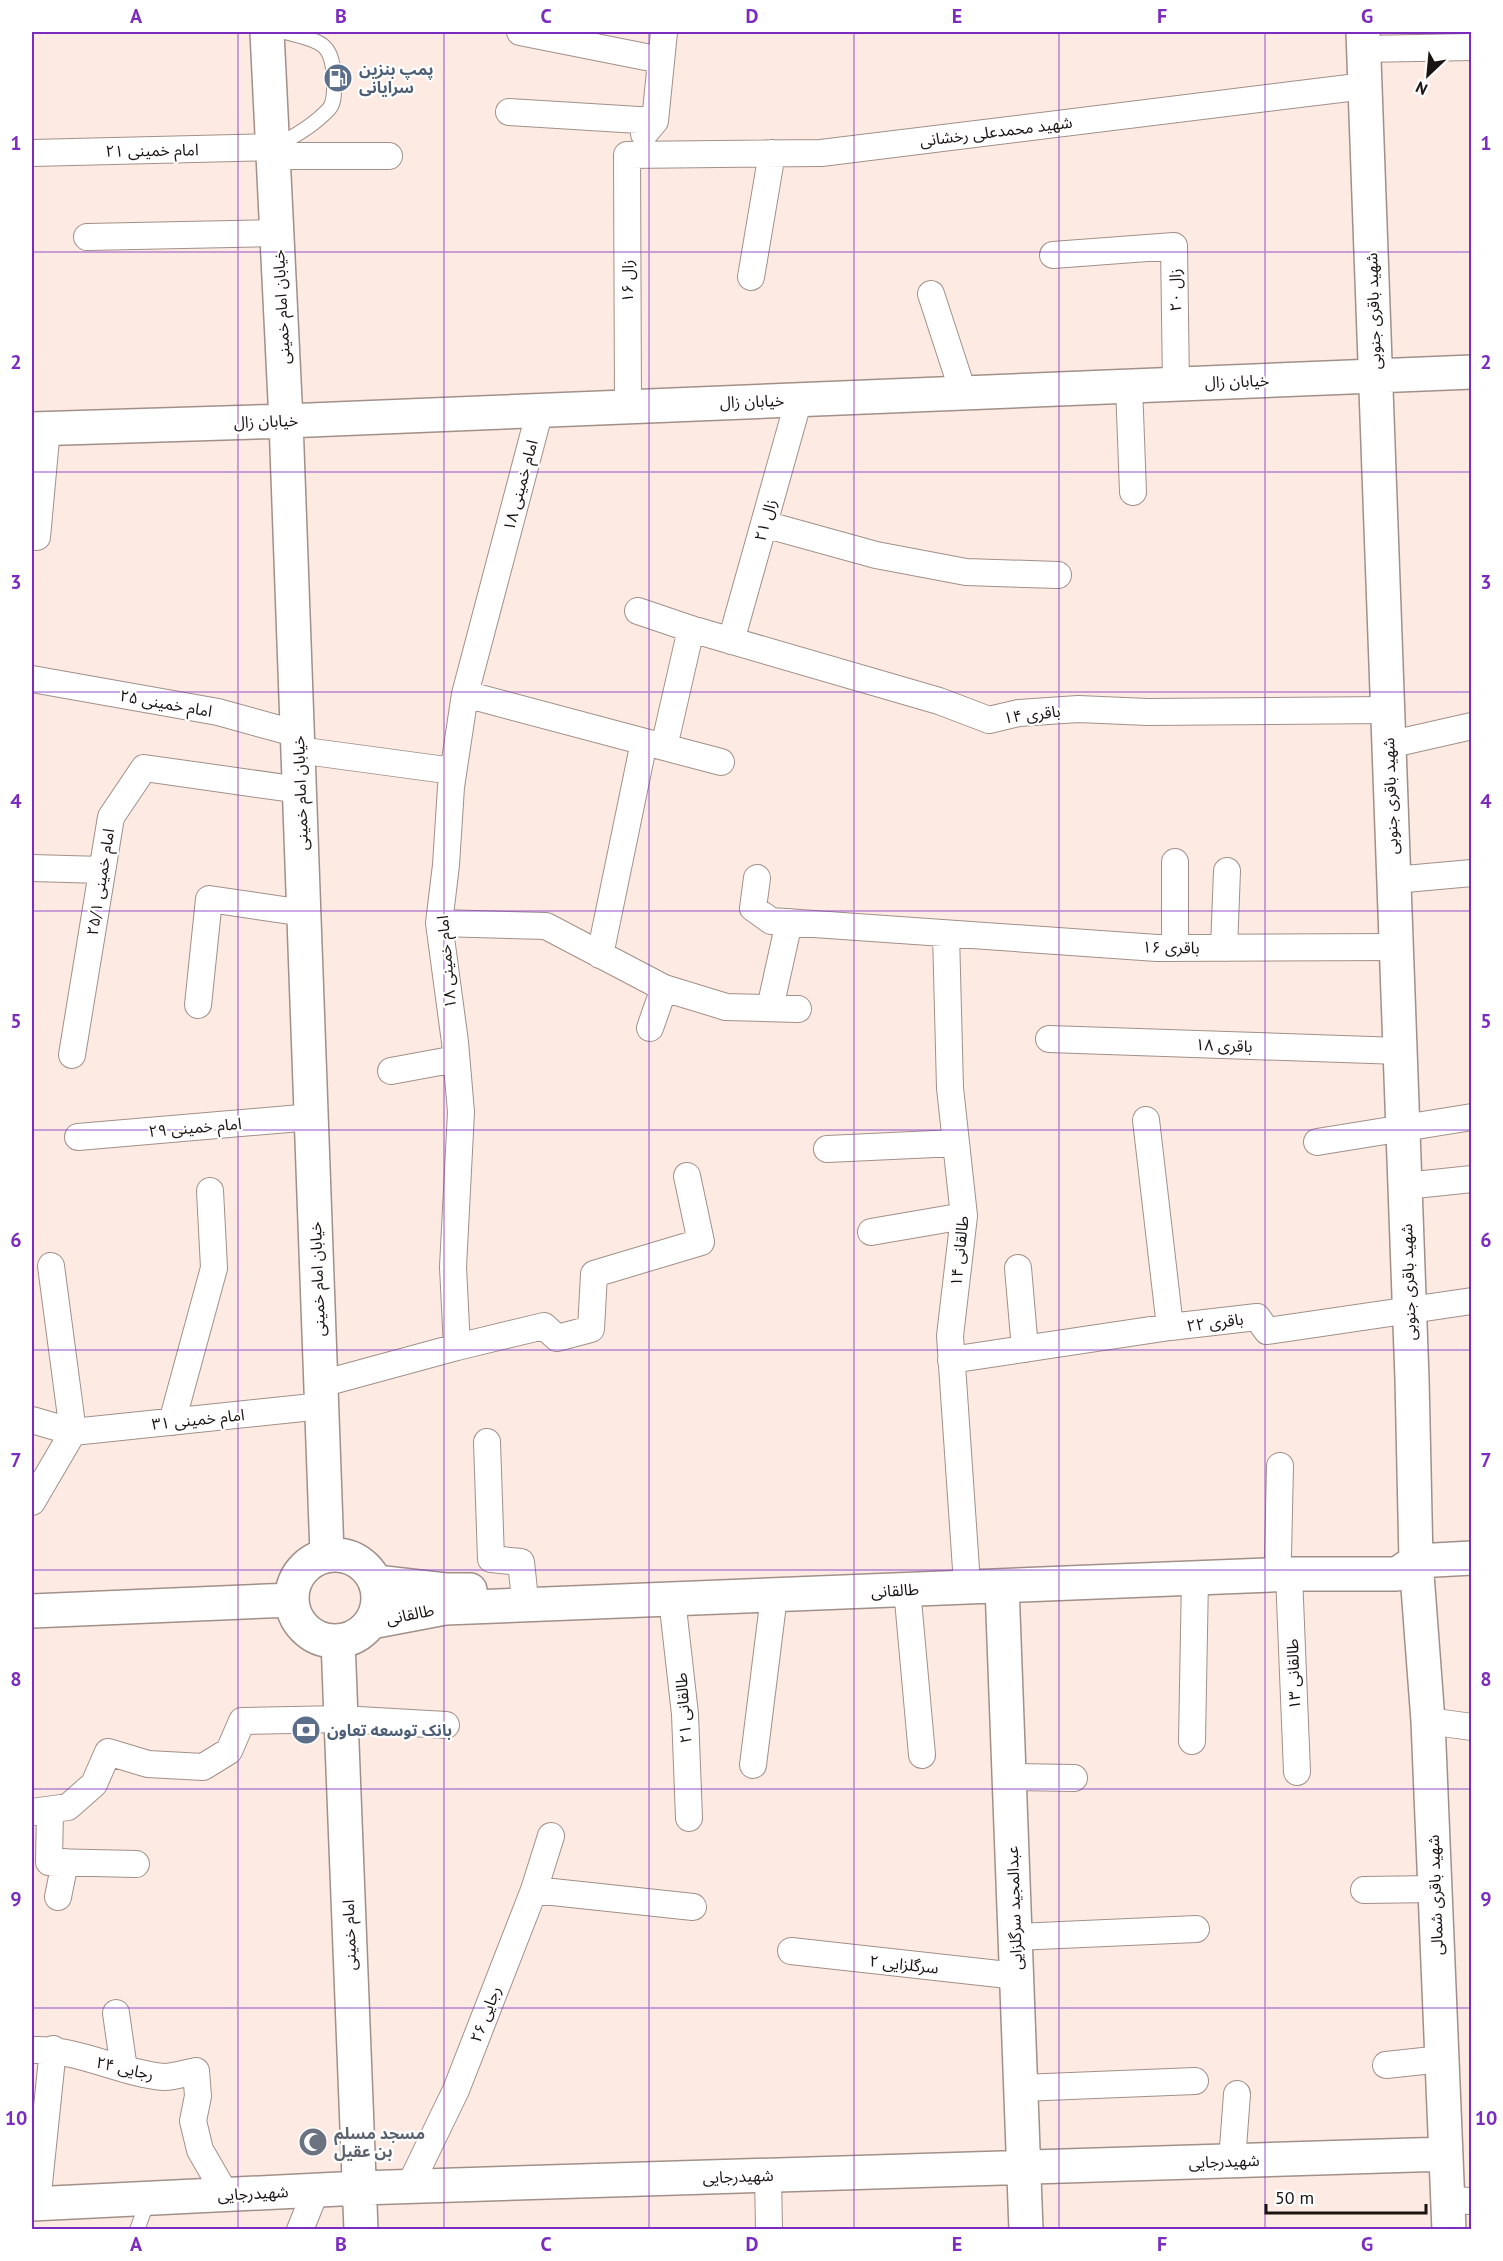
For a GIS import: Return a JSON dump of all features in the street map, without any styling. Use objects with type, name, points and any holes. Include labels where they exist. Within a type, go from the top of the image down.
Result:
[{"type":"main road","name":"خیابان امام خمینی","points":[[267,32],[286,421],[327,1554]]},
{"type":"main road","name":"شهید باقری جنوبی","points":[[1363,40],[1403,1128],[1416,1561]]},
{"type":"main road","name":"خیابان زال","points":[[39,429],[286,421],[1472,372]]},
{"type":"main road","name":"طالقانی","points":[[372,1622],[445,1608],[1195,1578],[1400,1552],[1416,1561],[1472,1558]]},
{"type":"main road","points":[[327,1554],[342,1554],[356,1559],[368,1569],[376,1582],[379,1596],[372,1622],[362,1632],[351,1638],[338,1641],[324,1640],[311,1634],[301,1625],[294,1613],[291,1600],[292,1587],[297,1575],[315,1558],[327,1554]]},
{"type":"main road","name":"شهید باقری شمالی","points":[[1416,1561],[1428,1721],[1446,2154],[1456,2210]]},
{"type":"main road","name":"طالقانی","points":[[376,1582],[445,1590],[524,1590],[966,1569],[1284,1565]]},
{"type":"main road","name":"عبدالمجید سرگلزایی","points":[[1002,1586],[1026,2229]]},
{"type":"main road","points":[[32,1611],[291,1600]]},
{"type":"main road","name":"امام خمینی","points":[[338,1641],[361,2229]]},
{"type":"main road","name":"شهیدرجایی","points":[[34,2203],[360,2188],[1446,2154]]},
{"type":"street","points":[[520,32],[661,60]]},
{"type":"street","points":[[627,155],[655,121],[664,32]]},
{"type":"street","points":[[1363,40],[1472,47]]},
{"type":"street","name":"شهید محمدعلی رخشانی","points":[[627,155],[821,153],[1365,86]]},
{"type":"street","points":[[509,112],[655,121]]},
{"type":"street","name":"امام خمینی ۲۱","points":[[32,153],[273,152],[388,156]]},
{"type":"street","points":[[751,277],[772,153]]},
{"type":"street","name":"زال ۱۶","points":[[627,155],[628,406]]},
{"type":"street","points":[[87,237],[277,233]]},
{"type":"street","name":"زال ۲۰","points":[[1053,255],[1174,246],[1176,384]]},
{"type":"street","points":[[930,294],[963,392]]},
{"type":"street","points":[[1129,386],[1133,492]]},
{"type":"street","name":"زال ۲۱","points":[[731,641],[799,399]]},
{"type":"street","name":"امام خمینی ۱۸","points":[[457,1347],[453,1267],[460,1112],[456,1059],[439,923],[453,771],[465,694],[540,410]]},
{"type":"street","points":[[37,537],[39,429]]},
{"type":"street","points":[[764,524],[876,555],[966,572],[1058,575]]},
{"type":"street","name":"باقری ۱۴","points":[[638,611],[731,641],[939,701],[989,720],[1019,713],[1078,709],[1148,712],[1387,710]]},
{"type":"street","points":[[600,955],[654,745],[691,629]]},
{"type":"street","name":"امام خمینی ۲۵","points":[[32,679],[218,712],[298,742],[453,771]]},
{"type":"street","points":[[465,694],[721,762]]},
{"type":"street","points":[[1389,745],[1472,726]]},
{"type":"street","name":"امام خمینی ۲۵/۱","points":[[72,1055],[111,817],[144,768],[300,790]]},
{"type":"street","points":[[1175,862],[1176,948]]},
{"type":"street","points":[[32,868],[102,870]]},
{"type":"street","points":[[1224,948],[1227,871]]},
{"type":"street","points":[[1394,880],[1472,873]]},
{"type":"street","name":"باقری ۱۶","points":[[757,878],[753,908],[771,921],[1176,948],[1396,947]]},
{"type":"street","points":[[198,1005],[209,899],[304,913]]},
{"type":"street","points":[[770,1008],[789,922]]},
{"type":"street","points":[[439,923],[546,926],[664,988],[726,1007],[798,1010]]},
{"type":"street","name":"طالقانی ۱۴","points":[[946,934],[950,1088],[964,1216],[950,1336],[966,1569]]},
{"type":"street","points":[[650,1028],[664,988]]},
{"type":"street","name":"باقری ۱۸","points":[[1049,1039],[1400,1051]]},
{"type":"street","points":[[391,1071],[456,1059]]},
{"type":"street","name":"امام خمینی ۲۹","points":[[78,1137],[312,1117]]},
{"type":"street","points":[[1317,1142],[1472,1117]]},
{"type":"street","points":[[1146,1120],[1170,1327]]},
{"type":"street","points":[[827,1149],[956,1143]]},
{"type":"street","points":[[322,1395],[457,1347],[544,1326],[557,1338],[591,1329],[594,1274],[701,1242],[687,1176]]},
{"type":"street","points":[[1405,1186],[1472,1179]]},
{"type":"street","points":[[172,1422],[214,1268],[210,1191]]},
{"type":"street","points":[[871,1232],[964,1216]]},
{"type":"street","points":[[32,1502],[73,1432],[51,1266]]},
{"type":"street","points":[[1018,1268],[1025,1349]]},
{"type":"street","name":"باقری ۲۲","points":[[951,1360],[1170,1327],[1257,1317],[1267,1331],[1472,1301]]},
{"type":"street","name":"امام خمینی ۳۱","points":[[73,1432],[172,1422],[322,1395]]},
{"type":"street","points":[[32,1420],[73,1432]]},
{"type":"street","points":[[487,1442],[491,1559],[521,1562],[524,1590]]},
{"type":"street","name":"طالقانی ۱۳","points":[[1280,1466],[1297,1772]]},
{"type":"street","points":[[1192,1741],[1195,1578]]},
{"type":"street","points":[[907,1589],[922,1755]]},
{"type":"street","points":[[753,1765],[774,1596]]},
{"type":"street","name":"طالقانی ۲۱","points":[[672,1599],[685,1714],[689,1818]]},
{"type":"street","points":[[136,1864],[49,1862],[41,1811],[68,1807],[94,1784],[108,1752],[148,1764],[203,1767],[229,1751],[242,1721],[341,1719],[446,1725]]},
{"type":"street","points":[[1428,1721],[1472,1728]]},
{"type":"street","points":[[1009,1777],[1074,1778]]},
{"type":"street","name":"رجایی ۲۶","points":[[409,2187],[456,2090],[534,1890],[550,1836]]},
{"type":"street","points":[[58,1897],[65,1862]]},
{"type":"street","points":[[1364,1890],[1435,1889]]},
{"type":"street","points":[[534,1890],[693,1907]]},
{"type":"street","points":[[1015,1937],[1196,1929]]},
{"type":"street","name":"سرگلزایی ۲","points":[[791,1951],[1017,1976]]},
{"type":"street","points":[[116,2013],[124,2069]]},
{"type":"street","points":[[34,2203],[42,2050]]},
{"type":"street","name":"رجایی ۲۴","points":[[42,2050],[166,2077],[196,2072],[198,2096],[194,2121],[200,2150],[226,2195]]},
{"type":"street","points":[[1386,2065],[1442,2059]]},
{"type":"street","points":[[1021,2088],[1195,2081]]},
{"type":"street","points":[[1232,2161],[1236,2094]]},
{"type":"street","points":[[768,2175],[770,2229]]},
{"type":"street","points":[[300,2229],[316,2190]]},
{"type":"lane","points":[[273,152],[314,123],[331,107],[334,96],[333,60],[328,51],[313,39],[285,32]]},
{"type":"lane","points":[[136,2229],[149,2198]]},
{"type":"place","name":"پمپ بنزین سرایانی","points":[[338,78]]},
{"type":"place","name":"بانک توسعه تعاون","points":[[306,1730]]},
{"type":"place","name":"مسجد مسلم بن عقیل","points":[[313,2142]]}]
